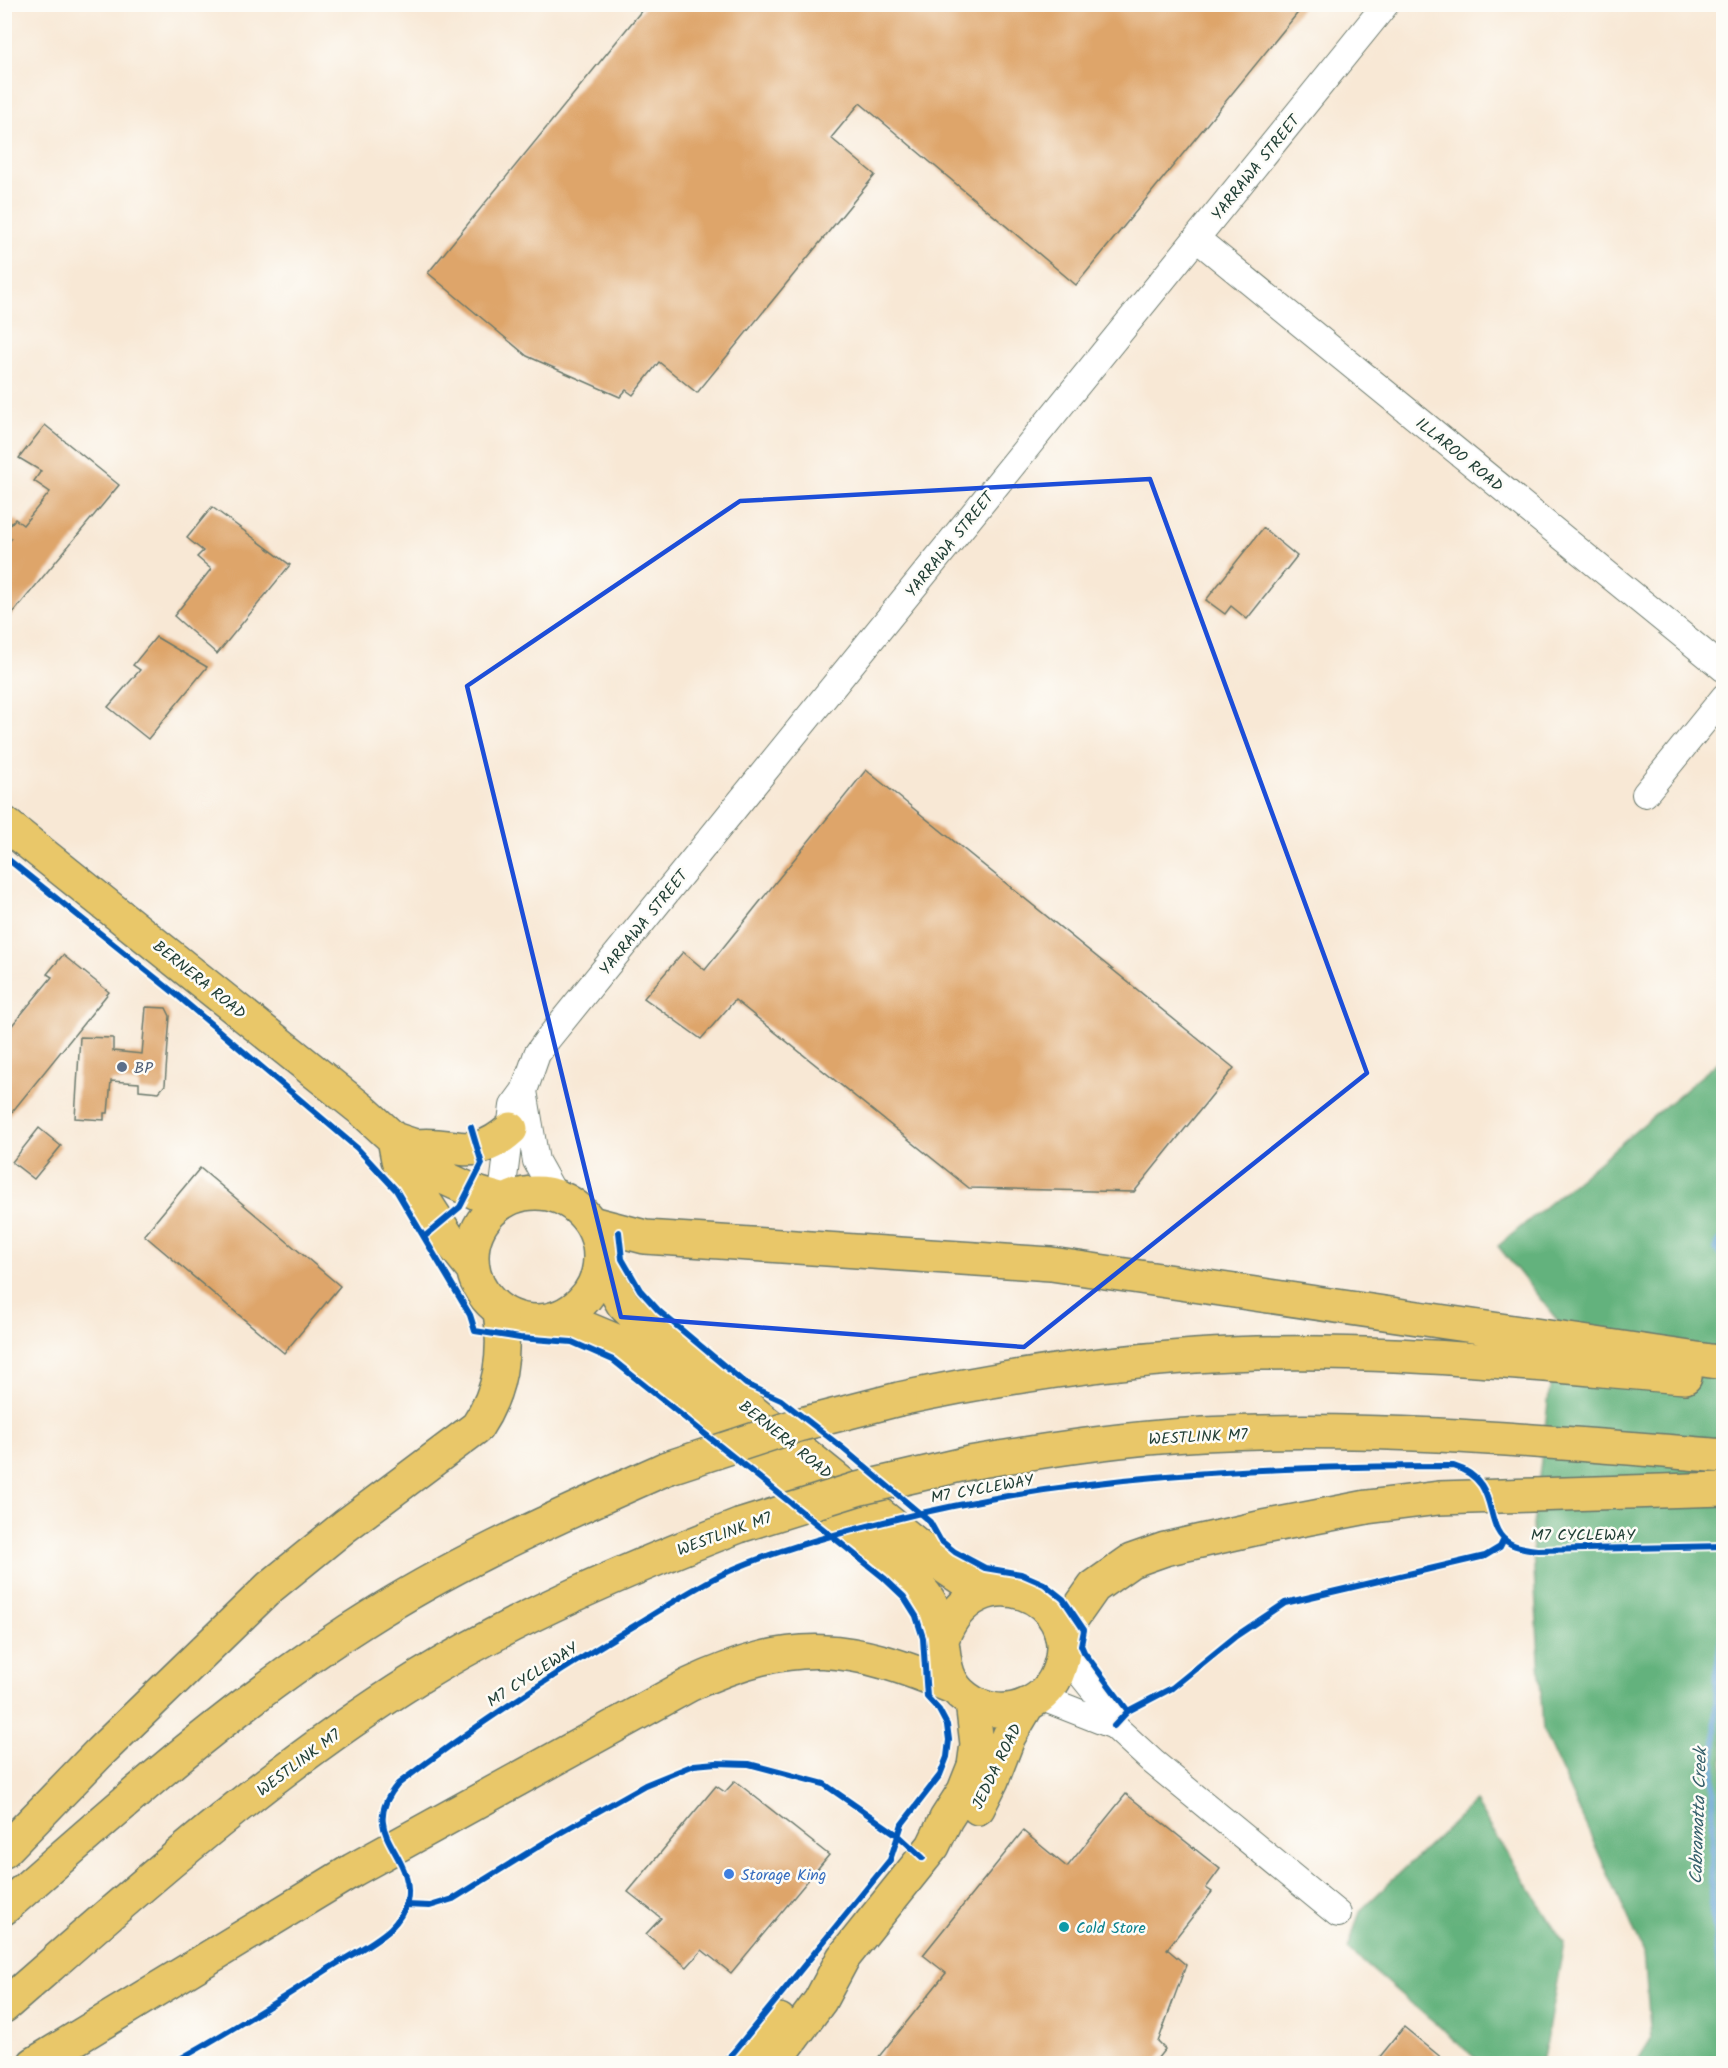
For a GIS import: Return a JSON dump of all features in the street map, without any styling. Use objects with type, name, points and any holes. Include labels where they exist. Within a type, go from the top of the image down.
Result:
[{"type":"main road","name":"BERNERA ROAD","points":[[4,823],[404,1142],[447,1179],[477,1193],[506,1200]]},
{"type":"main road","points":[[473,1269],[451,1242],[398,1161],[404,1142],[475,1150],[492,1144],[511,1129]]},
{"type":"main road","points":[[523,1194],[555,1195],[576,1206],[591,1223],[598,1238],[601,1256],[599,1274],[591,1291],[580,1305],[565,1316],[531,1322],[515,1319],[500,1311],[487,1300],[478,1285],[473,1269],[474,1242],[478,1230],[490,1213],[506,1200],[523,1194]]},
{"type":"main road","points":[[591,1223],[645,1237],[1051,1264],[1724,1363]]},
{"type":"main road","name":"BERNERA ROAD","points":[[601,1256],[611,1284],[623,1304],[676,1351],[942,1565],[970,1584],[1001,1589]]},
{"type":"main road","points":[[4,1851],[100,1752],[270,1587],[345,1526],[477,1427],[489,1410],[499,1384],[503,1334],[500,1311]]},
{"type":"main road","name":"BERNERA ROAD","points":[[547,1321],[573,1323],[607,1335],[621,1343],[897,1565],[920,1587],[929,1602],[943,1637]]},
{"type":"main road","points":[[4,1908],[211,1729],[315,1653],[379,1611],[461,1564],[551,1520],[667,1468],[798,1425],[898,1399],[977,1382],[1095,1365],[1197,1356],[1302,1354],[1451,1359],[1724,1380]]},
{"type":"main road","name":"WESTLINK M7","points":[[4,2006],[242,1804],[303,1756],[407,1685],[463,1652],[564,1599],[739,1526],[857,1489],[969,1463],[1083,1444],[1203,1434],[1313,1432],[1444,1437],[1724,1456]]},
{"type":"main road","points":[[34,2064],[353,1870],[690,1685],[728,1667],[757,1658],[786,1653],[848,1653],[892,1663],[999,1710],[1034,1701],[1056,1677],[1062,1643],[1094,1587],[1131,1561],[1165,1549],[1367,1507],[1439,1498],[1724,1489]]},
{"type":"main road","points":[[963,1695],[944,1664],[943,1637],[950,1618],[964,1603],[981,1593],[1001,1589],[1014,1590],[1039,1601],[1049,1610],[1062,1643]]},
{"type":"main road","name":"JEDDA ROAD","points":[[773,2064],[820,2001],[843,1958],[933,1846],[946,1819],[964,1791],[974,1766],[976,1744],[963,1695]]},
{"type":"main road","name":"JEDDA ROAD","points":[[933,1846],[961,1832],[983,1800],[1009,1736],[1034,1701]]},
{"type":"main road","name":"JEDDA ROAD","points":[[745,2064],[801,1992],[843,1958]]},
{"type":"street","name":"YARRAWA STREET","points":[[506,1200],[503,1186],[513,1106],[524,1090],[537,1054],[547,1040],[1386,4]]},
{"type":"street","name":"ILLAROO ROAD","points":[[1197,239],[1724,669]]},
{"type":"street","points":[[1645,794],[1724,697]]},
{"type":"street","name":"YARRAWA STREET","points":[[524,1090],[536,1161],[555,1195]]},
{"type":"street","points":[[1062,1643],[1108,1708],[1114,1726]]},
{"type":"street","points":[[1034,1701],[1114,1726],[1154,1762],[1338,1914]]},
{"type":"highlighted area","points":[[1150,479],[1367,1073],[1024,1347],[621,1317],[467,686],[740,501]]},
{"type":"green space","points":[[1723,1058],[1723,2063],[1636,2063],[1651,2039],[1644,1953],[1543,1731],[1532,1534],[1558,1321],[1498,1246]]},
{"type":"green space","points":[[1475,1802],[1564,1943],[1542,2063],[1481,2063],[1348,1949],[1360,1911]]},
{"type":"building","points":[[647,4],[1305,4],[1076,285],[860,103],[831,138],[875,175],[697,393],[659,362],[633,395],[626,390],[620,397],[527,356],[428,273]]},
{"type":"building","points":[[45,425],[119,485],[4,624],[4,548],[11,539],[4,532],[15,519],[23,525],[50,492],[34,481],[41,471],[19,458]]},
{"type":"building","points":[[212,507],[290,565],[217,654],[174,616],[211,569],[197,557],[203,551],[187,538]]},
{"type":"building","points":[[1263,528],[1297,556],[1247,619],[1231,606],[1225,614],[1206,600]]},
{"type":"building","points":[[156,637],[207,667],[148,739],[108,707],[140,670],[133,665]]},
{"type":"building","points":[[866,770],[1234,1068],[1134,1192],[969,1188],[735,1000],[701,1039],[644,998],[683,952],[705,970]]},
{"type":"building","points":[[63,955],[109,992],[4,1122],[4,1035],[52,977],[47,974]]},
{"type":"building","name":"BP","points":[[146,1007],[166,1008],[170,1016],[165,1085],[159,1092],[139,1090],[139,1083],[111,1081],[108,1113],[104,1113],[104,1120],[75,1118],[80,1037],[113,1038],[113,1051],[142,1054]]},
{"type":"building","points":[[39,1128],[61,1146],[34,1179],[12,1162]]},
{"type":"building","points":[[200,1168],[340,1286],[284,1353],[144,1235]]},
{"type":"building","name":"Storage King","points":[[735,1781],[829,1855],[731,1973],[702,1950],[687,1967],[646,1934],[661,1918],[628,1892],[716,1786],[725,1792]]},
{"type":"building","name":"Cold Store","points":[[1126,1794],[1220,1869],[1206,1888],[1212,1892],[1167,1949],[1186,1965],[1158,2042],[1165,2049],[1153,2064],[873,2064],[946,1973],[923,1955],[1023,1831],[1067,1867]]},
{"type":"building","points":[[1404,2027],[1449,2064],[1374,2064]]},
{"type":"waterway","name":"Cabramatta Creek","points":[[1724,1235],[1715,1249],[1724,1257]]},
{"type":"waterway","name":"Cabramatta Creek","points":[[1724,1622],[1717,1668],[1711,1894],[1724,2012]]},
{"type":"cycle path","points":[[4,856],[178,996],[357,1148],[396,1190],[470,1315],[475,1331],[520,1338],[572,1342],[613,1360],[884,1578],[904,1597],[916,1616],[923,1638],[927,1697],[939,1710],[947,1725],[949,1740],[947,1757],[940,1775],[902,1824],[890,1860],[724,2064]]},
{"type":"cycle path","points":[[424,1237],[460,1207],[482,1164],[471,1127]]},
{"type":"cycle path","points":[[619,1232],[622,1259],[640,1290],[659,1311],[746,1384],[781,1400],[840,1446],[930,1522],[940,1540],[955,1552],[985,1568],[1021,1574],[1044,1584],[1063,1599],[1084,1630],[1081,1645],[1084,1652],[1128,1711]]},
{"type":"cycle path","name":"M7 CYCLEWAY","points":[[171,2064],[251,2018],[368,1945],[395,1923],[407,1902],[408,1885],[404,1870],[385,1830],[383,1817],[386,1801],[398,1784],[511,1703],[677,1599],[727,1572],[784,1550],[864,1527],[954,1506],[1095,1483],[1238,1471],[1381,1466],[1453,1466],[1469,1473],[1486,1493],[1496,1527],[1502,1537],[1511,1544],[1524,1548],[1538,1550],[1724,1546]]},
{"type":"cycle path","points":[[1114,1726],[1128,1711],[1172,1688],[1236,1636],[1285,1603],[1485,1556],[1500,1547],[1504,1539]]},
{"type":"cycle path","points":[[406,1905],[430,1906],[453,1899],[560,1833],[645,1785],[694,1765],[749,1764],[824,1784],[899,1836],[923,1858]]},
{"type":"place","name":"BP","points":[[122,1067]]},
{"type":"place","name":"Storage King","points":[[729,1874]]},
{"type":"place","name":"Cold Store","points":[[1064,1927]]}]
